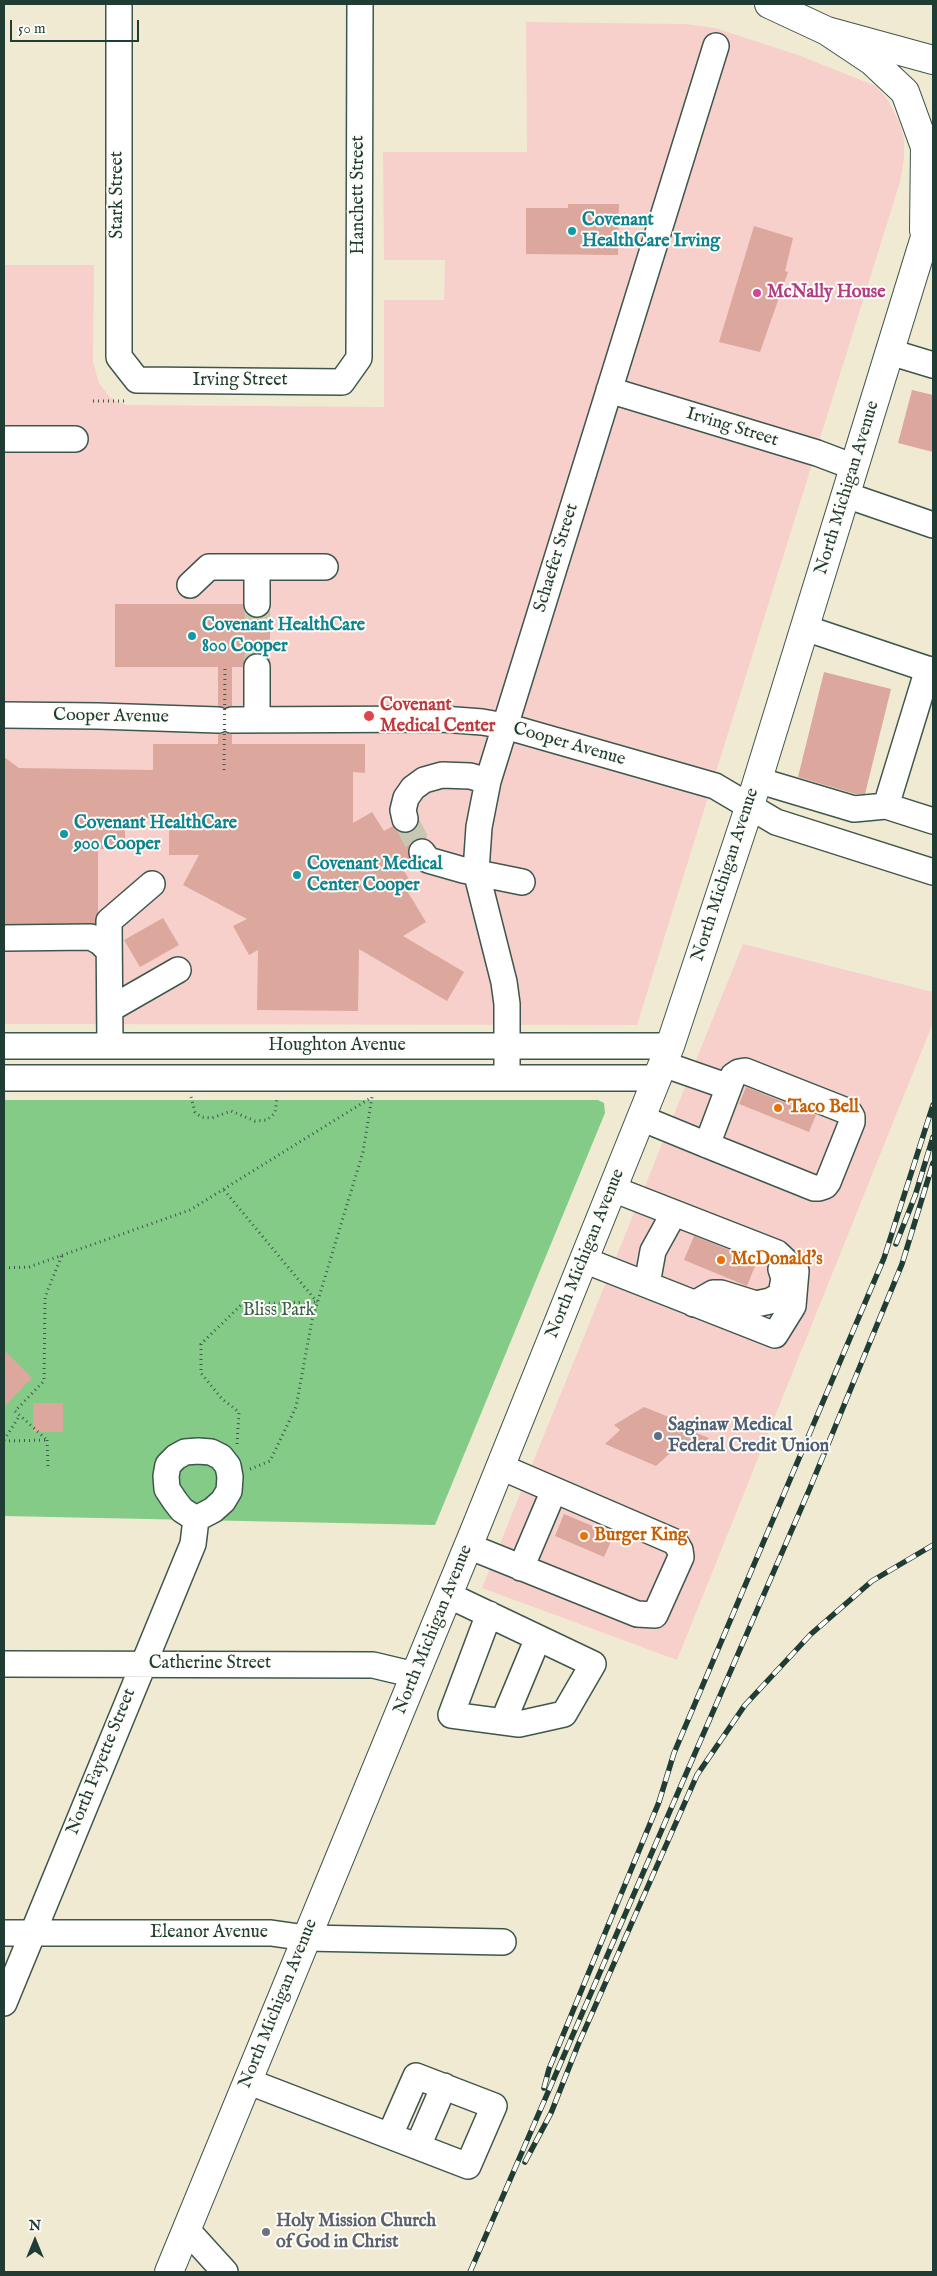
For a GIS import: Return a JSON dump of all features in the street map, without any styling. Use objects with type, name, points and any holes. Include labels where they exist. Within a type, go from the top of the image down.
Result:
[{"type":"main road","points":[[769,4],[827,31],[872,61],[905,92],[925,147],[924,242]]},
{"type":"main road","points":[[827,31],[933,60]]},
{"type":"main road","name":"North Michigan Avenue","points":[[169,2272],[416,1675],[664,1062],[754,792],[933,212]]},
{"type":"street","name":"Stark Street","points":[[119,4],[119,357],[131,391]]},
{"type":"street","name":"Hanchett Street","points":[[342,382],[358,358],[360,4]]},
{"type":"street","name":"Schaefer Street","points":[[507,1077],[507,1004],[504,982],[476,871],[479,827],[488,781],[716,46]]},
{"type":"street","points":[[890,352],[933,365]]},
{"type":"street","name":"Irving Street","points":[[131,391],[342,382]]},
{"type":"street","name":"Irving Street","points":[[609,390],[817,453],[854,467]]},
{"type":"street","points":[[4,438],[75,438]]},
{"type":"street","points":[[846,495],[933,525]]},
{"type":"street","points":[[190,585],[209,567],[325,567]]},
{"type":"street","points":[[257,567],[257,604]]},
{"type":"street","points":[[804,628],[931,670],[886,806]]},
{"type":"street","points":[[257,667],[257,720]]},
{"type":"street","name":"Cooper Avenue","points":[[4,715],[225,720],[442,718],[482,722],[505,726],[715,786],[754,792]]},
{"type":"street","points":[[405,819],[403,810],[406,798],[413,788],[424,780],[451,776],[470,776],[488,781]]},
{"type":"street","points":[[754,792],[854,809],[886,806],[933,821]]},
{"type":"street","points":[[754,792],[776,822],[933,872]]},
{"type":"street","points":[[422,852],[428,860],[463,870],[476,871],[522,882]]},
{"type":"street","points":[[110,1046],[109,921],[152,884]]},
{"type":"street","points":[[4,938],[91,937],[110,951]]},
{"type":"street","points":[[110,1009],[178,970]]},
{"type":"street","name":"Houghton Avenue","points":[[4,1046],[507,1046],[664,1062]]},
{"type":"street","points":[[664,1062],[728,1087]]},
{"type":"street","name":"Houghton Avenue","points":[[4,1078],[507,1077],[664,1062]]},
{"type":"street","points":[[642,1118],[707,1145],[814,1188],[822,1188],[828,1182],[852,1122],[849,1112],[745,1071],[733,1076],[707,1145]]},
{"type":"street","points":[[584,1260],[775,1335],[793,1306],[796,1271],[777,1253],[613,1189]]},
{"type":"street","points":[[646,1284],[653,1252],[676,1214]]},
{"type":"street","points":[[676,1214],[681,1223],[772,1261],[780,1268],[784,1278],[781,1295],[770,1301],[756,1304],[721,1293],[713,1293],[694,1304]]},
{"type":"street","points":[[468,1546],[637,1614],[656,1615],[681,1557],[680,1550],[675,1542],[501,1466]]},
{"type":"street","points":[[521,1568],[562,1493]]},
{"type":"street","name":"North Fayette Street","points":[[4,2003],[193,1544],[196,1519]]},
{"type":"street","points":[[448,1595],[489,1614],[593,1664],[564,1714],[519,1724],[451,1715],[489,1614]]},
{"type":"street","points":[[503,1722],[538,1638]]},
{"type":"street","name":"Catherine Street","points":[[4,1664],[373,1665],[416,1675]]},
{"type":"street","name":"Eleanor Avenue","points":[[4,1933],[271,1933],[306,1938],[503,1942]]},
{"type":"street","points":[[247,2081],[468,2166],[494,2106],[416,2076],[390,2135]]},
{"type":"street","points":[[418,2146],[444,2086]]},
{"type":"street","points":[[186,2229],[225,2272]]},
{"type":"path","points":[[93,401],[131,391]]},
{"type":"path","points":[[224,770],[225,667]]},
{"type":"path","points":[[191,1096],[195,1112],[201,1117],[212,1118],[231,1111],[255,1121],[268,1120],[275,1113],[277,1096]]},
{"type":"path","points":[[4,1268],[28,1267],[190,1210],[372,1096],[363,1152],[317,1302],[296,1407],[270,1460],[244,1472]]},
{"type":"path","points":[[224,1190],[317,1302]]},
{"type":"path","points":[[48,1466],[47,1440],[15,1410],[44,1381],[45,1297],[63,1255]]},
{"type":"path","points":[[237,1448],[239,1412],[222,1399],[200,1373],[200,1344],[242,1304],[317,1302]]},
{"type":"path","points":[[4,1441],[20,1415]]},
{"type":"path","points":[[4,1441],[47,1440]]},
{"type":"shaded area","name":"Covenant Medical Center","points":[[526,22],[685,24],[715,28],[798,55],[876,86],[888,100],[899,122],[904,139],[904,159],[900,182],[637,1025],[4,1024],[4,265],[94,265],[93,362],[99,383],[109,396],[117,402],[127,405],[384,407],[384,300],[444,300],[445,260],[384,260],[383,152],[527,152]]},
{"type":"shaded area","points":[[743,944],[933,992],[933,1023],[677,1660],[482,1588]]},
{"type":"green space","name":"Bliss Park","points":[[4,1100],[598,1100],[604,1103],[605,1113],[435,1525],[4,1516]]},
{"type":"building","name":"Covenant HealthCare Irving","points":[[568,204],[619,204],[618,255],[526,254],[526,208],[568,208]]},
{"type":"building","name":"McNally House","points":[[754,226],[793,238],[785,271],[788,272],[760,352],[719,342]]},
{"type":"building","points":[[912,390],[933,395],[933,452],[898,443]]},
{"type":"building","name":"Covenant HealthCare 800 Cooper","points":[[115,604],[243,604],[245,612],[250,617],[257,618],[265,616],[270,609],[270,662],[265,655],[257,653],[250,654],[245,659],[243,667],[232,667],[232,706],[225,708],[218,706],[218,667],[115,667]]},
{"type":"building","points":[[824,672],[891,689],[865,794],[855,794],[798,777]]},
{"type":"building","name":"Covenant Medical Center Cooper","points":[[225,732],[232,734],[232,744],[365,744],[365,773],[353,772],[353,823],[372,812],[384,831],[393,826],[400,832],[408,833],[414,830],[418,824],[427,839],[420,838],[413,841],[409,847],[410,859],[400,864],[413,886],[406,889],[426,922],[403,936],[464,972],[447,1001],[359,949],[358,1011],[257,1010],[258,950],[249,955],[233,926],[247,919],[183,885],[199,855],[169,855],[169,818],[125,818],[125,849],[98,849],[98,913],[95,924],[4,924],[4,757],[19,768],[153,770],[153,744],[218,744],[218,734]]},
{"type":"building","points":[[163,918],[179,945],[140,967],[124,940]]},
{"type":"building","name":"Taco Bell","points":[[746,1087],[816,1115],[809,1132],[739,1104]]},
{"type":"building","name":"McDonald's","points":[[694,1236],[757,1261],[747,1286],[684,1260]]},
{"type":"building","points":[[4,1350],[32,1378],[4,1407]]},
{"type":"building","points":[[33,1403],[63,1403],[63,1432],[33,1432]]},
{"type":"building","name":"Saginaw Medical Federal Credit Union","points":[[644,1407],[699,1429],[696,1433],[709,1438],[693,1452],[678,1446],[656,1466],[605,1444],[620,1430],[614,1425]]},
{"type":"building","name":"Burger King","points":[[564,1514],[614,1535],[604,1557],[555,1536]]},
{"type":"tunnel","points":[[257,604],[257,667]]},
{"type":"tunnel","points":[[405,819],[422,852]]},
{"type":"railway","points":[[544,2088],[549,2069],[659,1802],[674,1753],[884,1258],[933,1105]]},
{"type":"railway","points":[[896,1244],[915,1196],[933,1137]]},
{"type":"railway","points":[[470,2272],[810,1488],[902,1264],[933,1163]]},
{"type":"railway","points":[[525,2162],[551,2113],[578,2045],[697,1775],[745,1705],[811,1634],[872,1581],[933,1545]]},
{"type":"place","name":"Covenant HealthCare Irving","points":[[572,231]]},
{"type":"place","name":"McNally House","points":[[757,293]]},
{"type":"place","name":"Covenant HealthCare 800 Cooper","points":[[192,636]]},
{"type":"place","name":"Covenant Medical Center","points":[[369,716]]},
{"type":"place","name":"Covenant HealthCare 900 Cooper","points":[[64,834]]},
{"type":"place","name":"Covenant Medical Center Cooper","points":[[297,875]]},
{"type":"place","name":"Taco Bell","points":[[778,1108]]},
{"type":"place","name":"McDonald's","points":[[721,1260]]},
{"type":"place","name":"Saginaw Medical Federal Credit Union","points":[[658,1436]]},
{"type":"place","name":"Burger King","points":[[584,1536]]},
{"type":"place","name":"Holy Mission Church of God in Christ","points":[[266,2232]]}]
